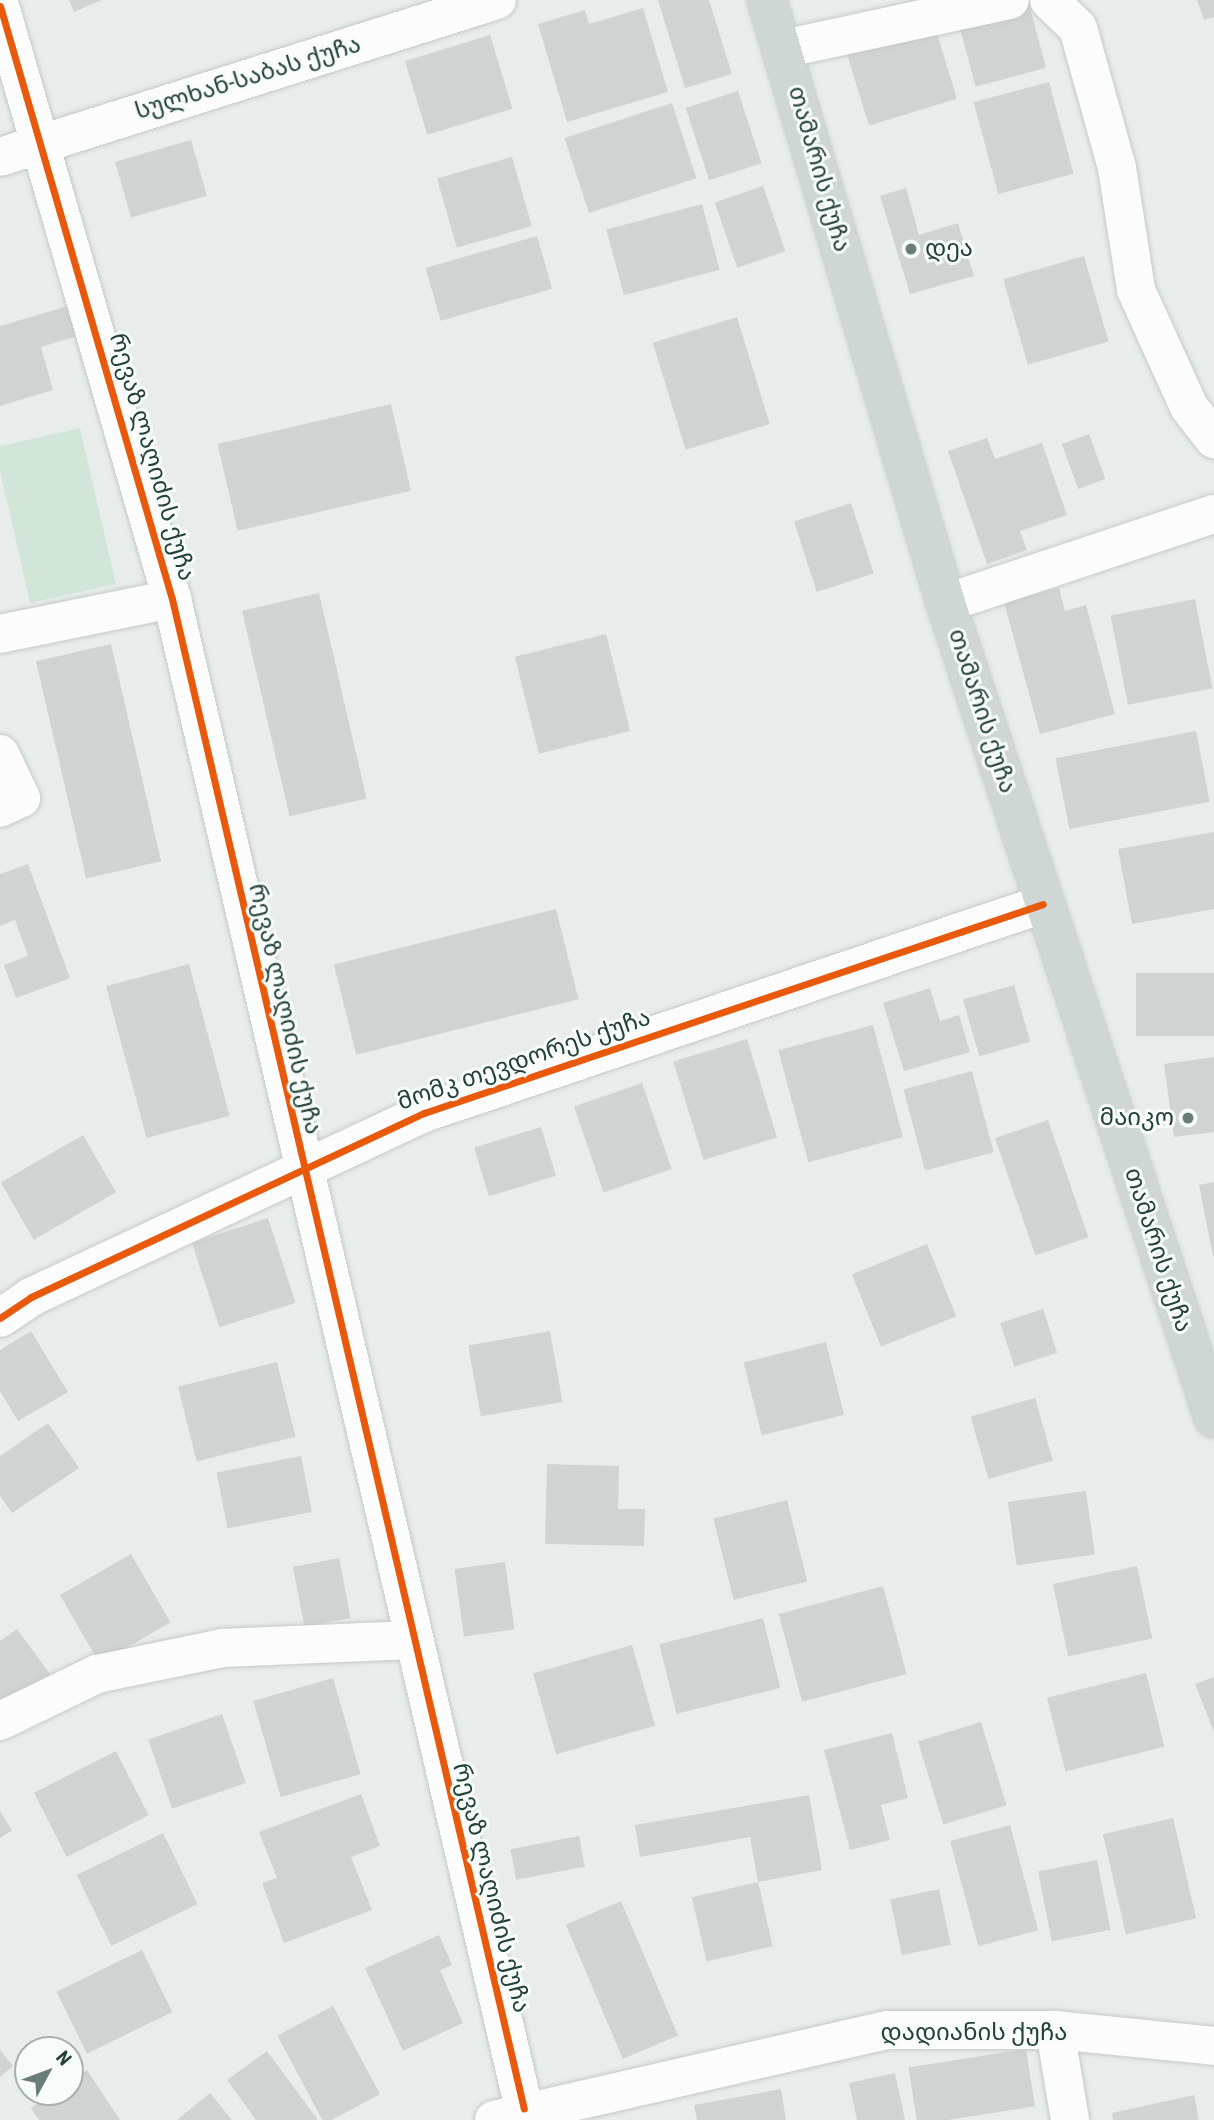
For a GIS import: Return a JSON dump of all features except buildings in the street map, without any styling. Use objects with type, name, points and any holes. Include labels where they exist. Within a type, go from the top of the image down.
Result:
[{"type":"main road","name":"თამარის ქუჩა","points":[[767,0],[946,603],[1214,1418]]},
{"type":"street","name":"სულხან-საბას ქუჩა","points":[[0,157],[497,0]]},
{"type":"street","points":[[783,49],[1010,0]]},
{"type":"street","points":[[1049,0],[1078,28],[1117,168],[1136,290],[1189,407],[1214,439]]},
{"type":"street","name":"რევაზ ლაღიძის ქუჩა","points":[[0,6],[42,143],[172,599],[411,1640],[509,2115]]},
{"type":"street","points":[[946,603],[1214,514]]},
{"type":"street","points":[[0,634],[172,599]]},
{"type":"street","points":[[0,754],[20,799],[0,808]]},
{"type":"street","name":"მომკ თევდორეს ქუჩა","points":[[0,1318],[31,1297],[302,1166],[424,1113],[1044,904]]},
{"type":"street","points":[[0,1721],[97,1674],[223,1648],[411,1640]]},
{"type":"street","name":"დადიანის ქუჩა","points":[[509,2115],[578,2109],[887,2030],[1055,2030],[1214,2046]]},
{"type":"street","points":[[1055,2030],[1070,2120]]},
{"type":"green space","points":[[80,428],[116,584],[30,603],[0,471],[0,446]]},
{"type":"cycle path","points":[[0,6],[172,599],[524,2109]]},
{"type":"cycle path","points":[[0,1318],[31,1297],[424,1113],[1043,904]]},
{"type":"place","name":"დეა","points":[[911,249]]},
{"type":"place","name":"მაიკო","points":[[1188,1118]]}]
